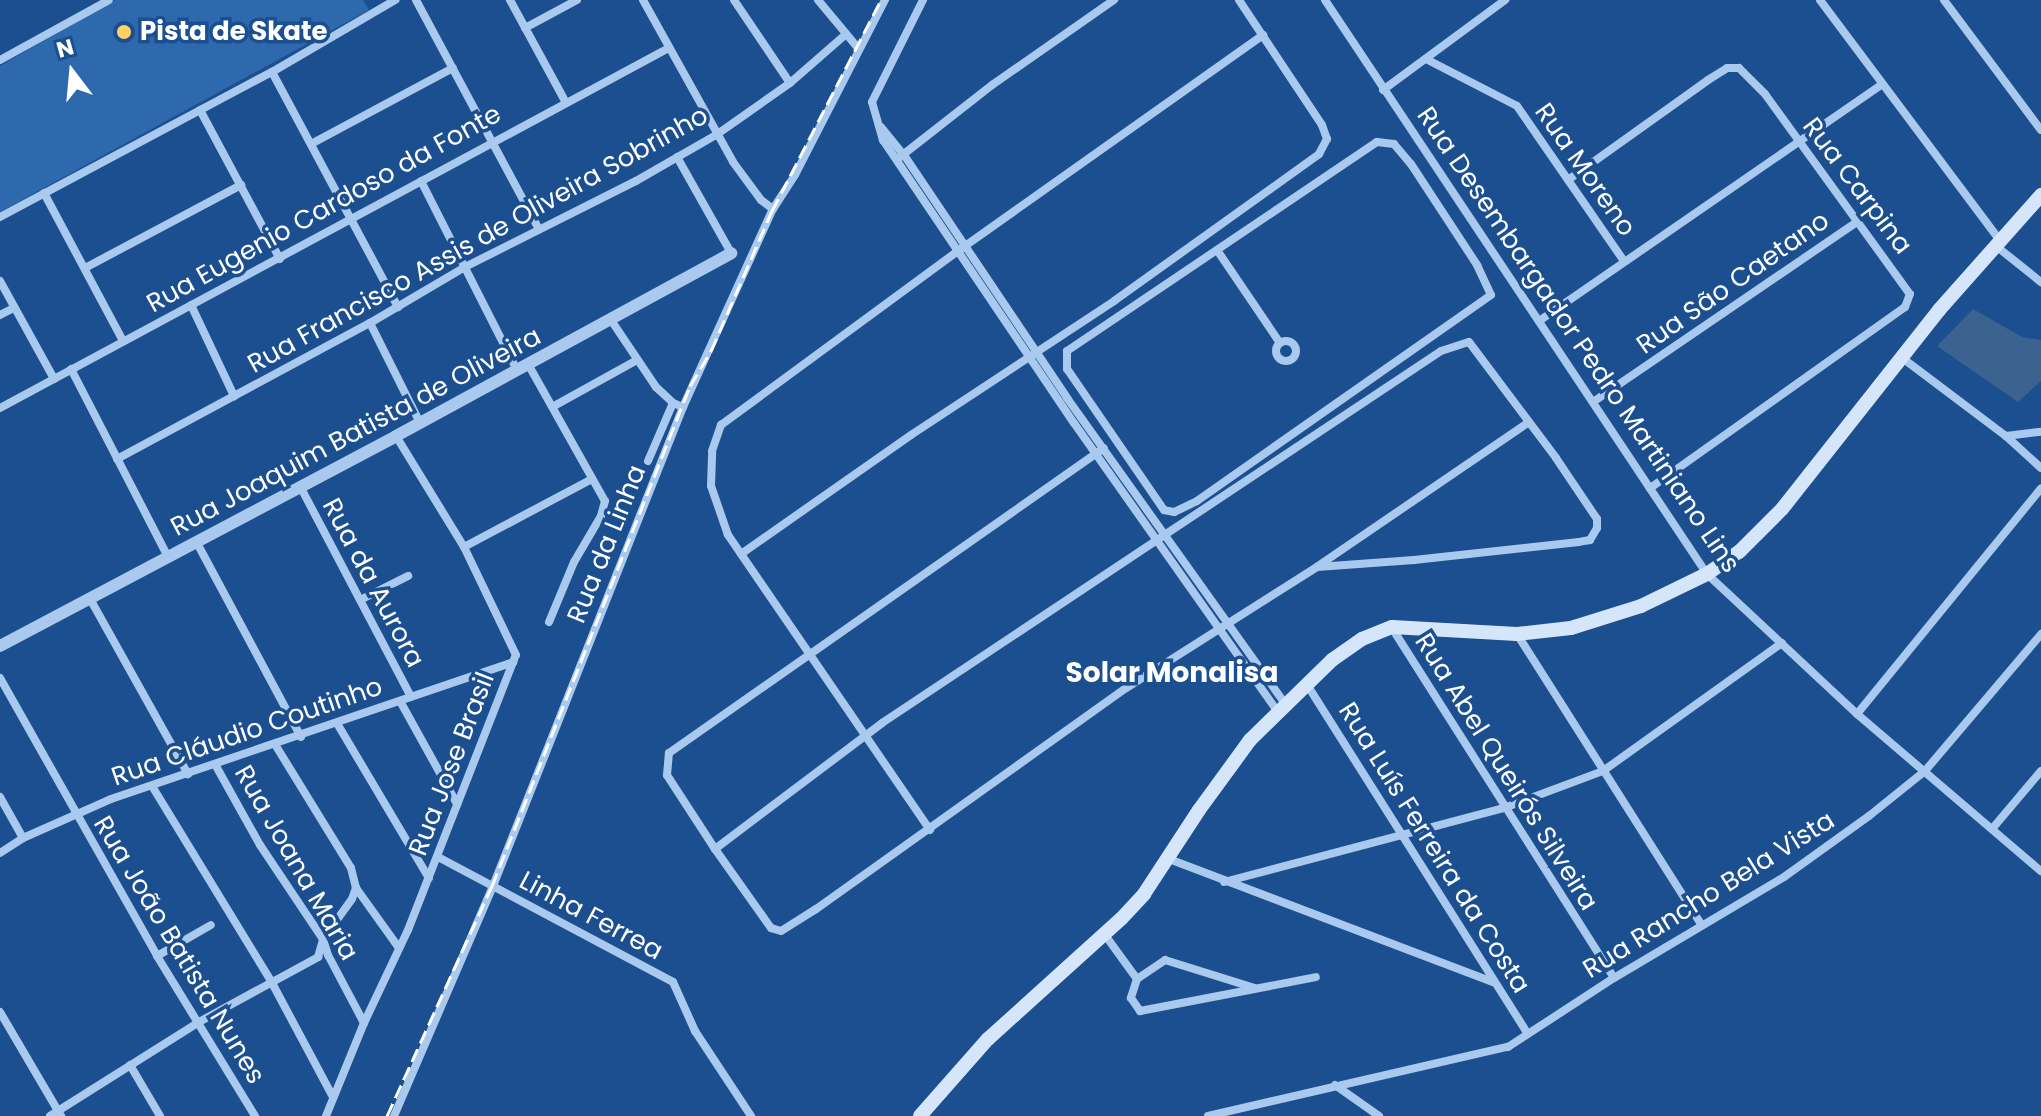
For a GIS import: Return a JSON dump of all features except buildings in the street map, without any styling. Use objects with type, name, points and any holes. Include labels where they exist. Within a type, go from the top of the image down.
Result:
[{"type":"main road","points":[[920,1116],[988,1039],[1105,935],[1144,894],[1227,770],[1306,683],[1362,639],[1392,627],[1517,634],[1594,622],[1641,606],[1707,574],[1739,552],[1782,509],[1901,357],[2041,195]]},
{"type":"street","points":[[0,60],[109,0]]},
{"type":"street","points":[[0,217],[272,72],[380,4],[395,0]]},
{"type":"street","points":[[416,0],[539,229]]},
{"type":"street","points":[[510,0],[565,101]]},
{"type":"street","points":[[525,28],[577,0]]},
{"type":"street","points":[[643,0],[716,135],[746,181],[773,209]]},
{"type":"street","points":[[734,0],[790,83]]},
{"type":"street","points":[[818,0],[858,48]]},
{"type":"street","name":"Rua da Linha","points":[[394,1116],[493,886],[683,407],[773,209],[795,175],[885,0]]},
{"type":"street","points":[[923,0],[872,102],[878,124],[1033,354],[1281,707]]},
{"type":"street","points":[[900,157],[992,85],[1114,0]]},
{"type":"street","points":[[741,554],[1114,301],[1319,154],[1327,139],[1322,125],[1239,0]]},
{"type":"street","points":[[1383,90],[1505,0]]},
{"type":"street","points":[[1820,0],[1998,243],[2041,282]]},
{"type":"street","points":[[1944,0],[2041,130]]},
{"type":"street","name":"Rua Desembargador Pedro Martiniano Lins","points":[[1326,1],[1707,574],[1857,714],[2041,871]]},
{"type":"street","name":"Rua Francisco Assis de Oliveira Sobrinho","points":[[117,459],[370,323],[465,267],[716,135],[790,83],[845,35]]},
{"type":"street","points":[[930,830],[728,535],[711,486],[712,451],[721,425],[1263,35]]},
{"type":"street","name":"Rua Eugenio Cardoso da Fonte","points":[[0,408],[280,259],[565,101],[669,48]]},
{"type":"street","name":"Rua Moreno","points":[[1426,59],[1514,103],[1624,261]]},
{"type":"street","name":"Rua Carpina","points":[[1568,180],[1708,80],[1735,67],[1753,79],[1855,223],[1910,294],[1908,305],[1874,326],[1650,488]]},
{"type":"street","points":[[311,144],[453,68]]},
{"type":"street","points":[[272,72],[398,307]]},
{"type":"street","points":[[1539,321],[1881,85]]},
{"type":"street","points":[[200,110],[280,259]]},
{"type":"street","points":[[1381,141],[1398,148],[1455,230],[1490,288],[1489,298],[1197,501],[1168,512],[1159,505],[1074,380],[1065,364],[1065,356],[1080,340],[1217,250],[1366,146],[1381,141]]},
{"type":"street","points":[[677,157],[731,253]]},
{"type":"street","points":[[421,181],[522,367],[554,406],[603,494],[605,507],[574,562],[549,622]]},
{"type":"street","points":[[85,268],[241,185]]},
{"type":"street","points":[[44,193],[123,341]]},
{"type":"street","points":[[1455,230],[1470,218]]},
{"type":"street","name":"Rua São Caetano","points":[[1593,402],[1855,223]]},
{"type":"street","points":[[1217,250],[1280,343]]},
{"type":"street","name":"Rua Joaquim Batista de Oliveira","points":[[0,646],[301,488],[731,253]]},
{"type":"street","points":[[0,281],[54,379]]},
{"type":"street","points":[[191,305],[234,396]]},
{"type":"street","points":[[0,315],[14,308]]},
{"type":"street","points":[[611,320],[637,360],[673,403],[683,407]]},
{"type":"street","points":[[370,323],[420,423]]},
{"type":"street","points":[[715,849],[867,734],[1441,351],[1469,342],[1597,519],[1597,528],[1590,540],[1414,560],[1317,567]]},
{"type":"street","points":[[1901,357],[2006,436],[2041,468]]},
{"type":"street","points":[[554,406],[637,360]]},
{"type":"street","points":[[71,369],[168,557]]},
{"type":"street","points":[[648,461],[673,403]]},
{"type":"street","points":[[1101,451],[669,753],[667,775],[771,928],[781,931],[930,830],[1126,688],[1225,628],[1529,422]]},
{"type":"street","points":[[2006,436],[2041,432]]},
{"type":"street","name":"Rua Jose Brasil","points":[[326,1116],[438,857],[516,651],[464,547],[396,436]]},
{"type":"street","points":[[464,547],[592,479]]},
{"type":"street","name":"Rua da Aurora","points":[[301,488],[411,697]]},
{"type":"street","points":[[1857,714],[2041,488]]},
{"type":"street","points":[[197,543],[301,737]]},
{"type":"street","points":[[360,600],[408,576]]},
{"type":"street","points":[[89,597],[188,774]]},
{"type":"street","name":"Rua Abel Queirós Silveira","points":[[1392,627],[1614,978]]},
{"type":"street","points":[[1517,634],[1702,925]]},
{"type":"street","name":"Rua Rancho Bela Vista","points":[[1208,1116],[1335,1084],[1496,1051],[1528,1034],[1614,978],[1784,877],[1925,771],[2041,634]]},
{"type":"street","points":[[1224,882],[1504,808],[1603,771],[1782,643]]},
{"type":"street","name":"Rua Cláudio Coutinho","points":[[0,853],[23,838],[75,813],[338,725],[513,662]]},
{"type":"street","name":"Rua João Batista Nunes","points":[[0,678],[157,956],[255,1116]]},
{"type":"street","name":"Rua Luís Ferreira da Costa","points":[[1306,683],[1528,1034]]},
{"type":"street","name":"Rua da Aurora","points":[[400,701],[457,804]]},
{"type":"street","points":[[338,725],[429,878]]},
{"type":"street","points":[[276,746],[351,868],[356,888],[399,948]]},
{"type":"street","name":"Rua Joana Maria","points":[[216,766],[276,869],[323,939],[328,955],[364,1023]]},
{"type":"street","points":[[1992,829],[2041,771]]},
{"type":"street","points":[[152,786],[271,981],[333,1097]]},
{"type":"street","points":[[0,797],[23,838]]},
{"type":"street","name":"Linha Ferrea","points":[[438,857],[673,982],[695,1031],[751,1116]]},
{"type":"street","points":[[1169,859],[1494,982]]},
{"type":"street","points":[[0,1012],[57,1114],[199,1022],[318,957],[323,939],[352,899],[356,888]]},
{"type":"street","points":[[157,956],[211,925]]},
{"type":"street","points":[[1105,935],[1137,979]]},
{"type":"street","points":[[1255,988],[1165,960],[1137,979],[1131,998],[1134,1007],[1146,1012],[1316,977]]},
{"type":"street","points":[[130,1065],[160,1116]]},
{"type":"street","points":[[1335,1084],[1379,1116]]},
{"type":"shaded area","points":[[115,0],[363,0],[369,10],[0,212],[0,66]]},
{"type":"shaded area","points":[[1973,309],[2022,337],[2041,340],[2041,381],[2018,402],[1937,346]]},
{"type":"railway","points":[[387,1116],[492,886],[690,386],[711,351],[772,211],[881,0]]},
{"type":"place","name":"Pista de Skate","points":[[124,32]]},
{"type":"district","name":"Solar Monalisa","points":[[1172,673]]}]
